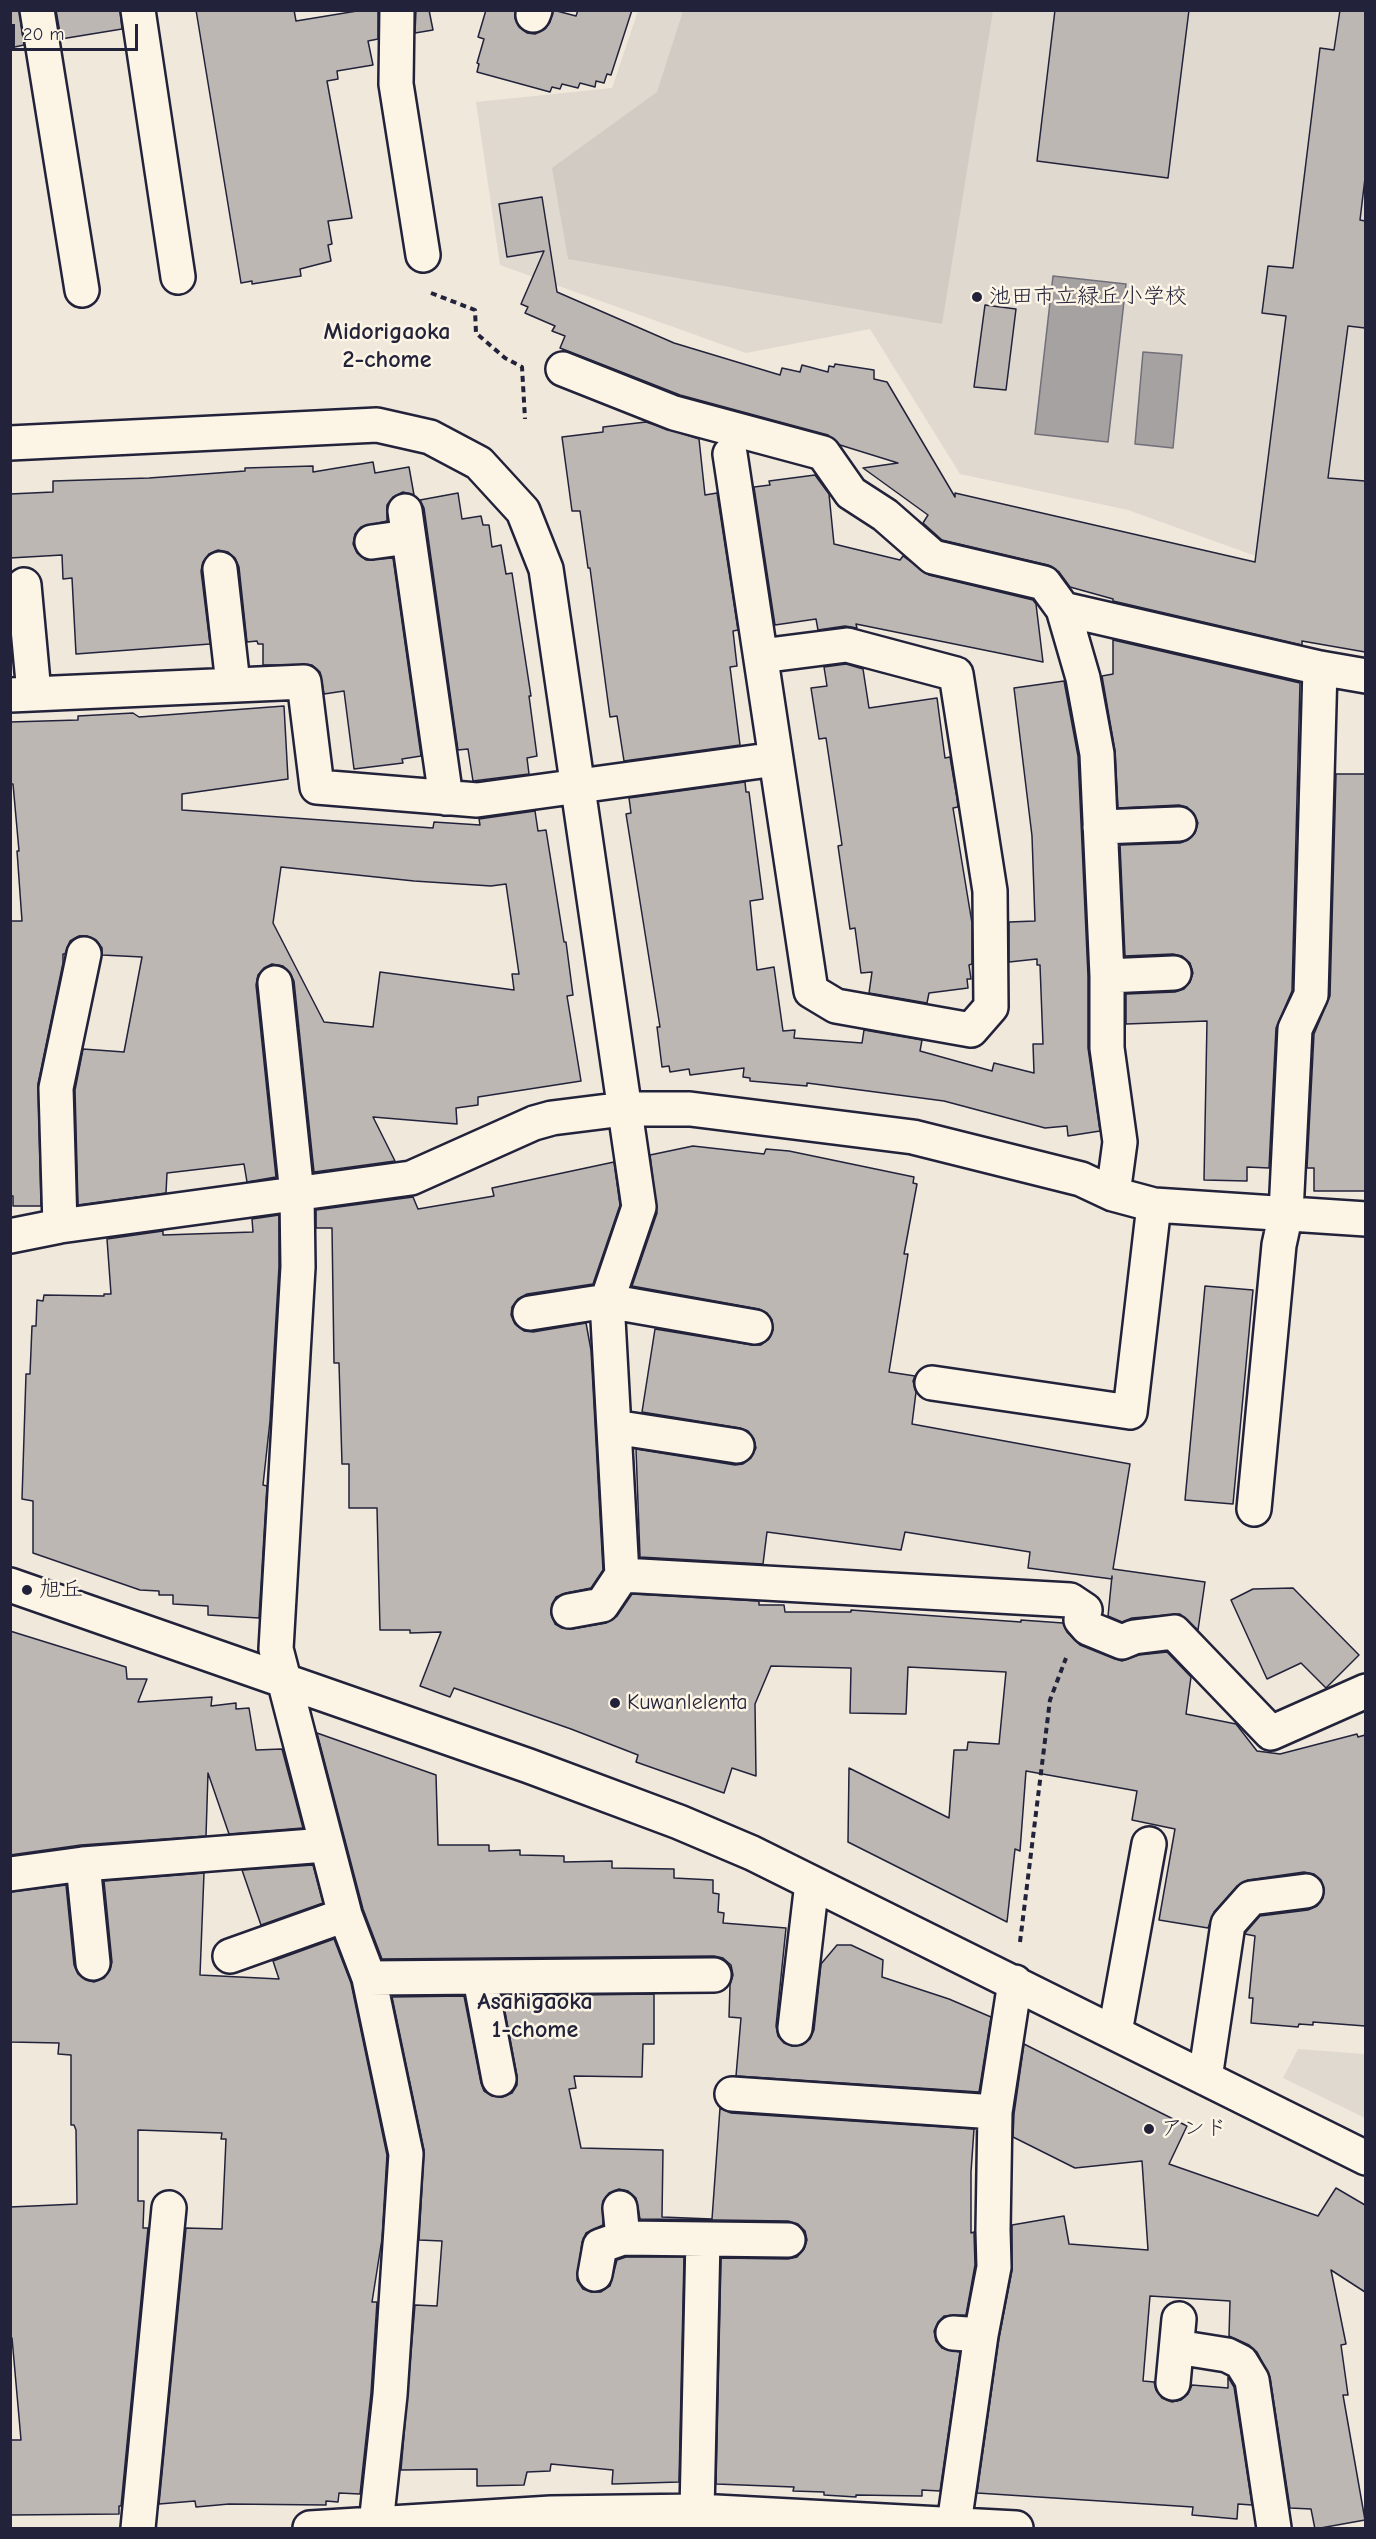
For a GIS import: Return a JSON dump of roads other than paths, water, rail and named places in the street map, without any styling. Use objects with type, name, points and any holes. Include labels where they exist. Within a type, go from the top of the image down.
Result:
[{"type":"street","points":[[37,10],[82,290]]},
{"type":"street","points":[[138,10],[178,277]]},
{"type":"street","points":[[397,10],[396,84],[423,255]]},
{"type":"street","points":[[563,369],[674,413],[823,453],[851,493],[885,515],[933,557],[1044,583],[1063,609],[1083,678],[1097,754],[1107,976],[1107,1048],[1120,1142],[1113,1194]]},
{"type":"street","points":[[10,443],[376,425],[430,437],[479,463],[523,511],[546,569],[639,1207],[607,1301],[622,1575],[602,1605],[569,1611]]},
{"type":"street","points":[[730,454],[811,991],[836,1006],[971,1030],[992,1007],[990,891],[956,674],[847,645],[761,656]]},
{"type":"street","points":[[372,542],[407,524],[446,798]]},
{"type":"street","points":[[220,569],[233,684]]},
{"type":"street","points":[[24,585],[22,694],[304,682],[317,787],[477,800],[776,759]]},
{"type":"street","points":[[1063,609],[1320,668],[1365,676]]},
{"type":"street","points":[[1254,1509],[1279,1245],[1286,1213],[1295,1029],[1311,995],[1320,668]]},
{"type":"street","points":[[1100,827],[1179,824]]},
{"type":"street","points":[[60,1226],[56,1088],[84,954]]},
{"type":"street","points":[[1107,976],[1174,973]]},
{"type":"street","points":[[275,983],[297,1194],[298,1267],[276,1649],[325,1845],[345,1915],[369,1978],[406,2154],[390,2395],[376,2523]]},
{"type":"street","points":[[10,1236],[60,1226],[411,1178],[534,1123],[552,1118],[624,1109],[690,1109],[913,1137],[1082,1179],[1113,1194],[1154,1205],[1365,1219]]},
{"type":"street","points":[[933,1383],[1130,1412],[1154,1205]]},
{"type":"street","points":[[530,1313],[607,1301],[755,1328]]},
{"type":"street","points":[[614,1427],[736,1446]]},
{"type":"street","points":[[622,1575],[1070,1600],[1083,1615],[1088,1628],[1122,1642],[1134,1637],[1174,1632],[1271,1733],[1365,1691]]},
{"type":"street","points":[[10,1585],[529,1766],[679,1822],[752,1853],[812,1883],[1017,1967],[1115,2032],[1365,2158]]},
{"type":"street","points":[[1115,2032],[1149,1844]]},
{"type":"street","points":[[10,1874],[83,1864],[325,1845]]},
{"type":"street","points":[[83,1864],[93,1963]]},
{"type":"street","points":[[795,2028],[812,1883]]},
{"type":"street","points":[[1205,2078],[1228,1924],[1251,1898],[1306,1891]]},
{"type":"street","points":[[230,1956],[345,1915]]},
{"type":"street","points":[[954,2524],[967,2334],[994,2267],[995,2112],[1017,1967]]},
{"type":"street","points":[[369,1978],[480,1979],[714,1975]]},
{"type":"street","points":[[480,1979],[499,2079]]},
{"type":"street","points":[[732,2094],[995,2112]]},
{"type":"street","points":[[138,2529],[169,2208]]},
{"type":"street","points":[[595,2274],[600,2246],[622,2223],[703,2239],[788,2240]]},
{"type":"street","points":[[697,2511],[703,2239]]},
{"type":"street","points":[[1173,2383],[1178,2333],[1241,2362],[1252,2380],[1274,2529]]},
{"type":"street","points":[[310,2529],[376,2523],[551,2521],[697,2511],[996,2528]]},
{"type":"place","name":"池田市立緑丘小学校","points":[[977,297]]},
{"type":"place","name":"旭丘","points":[[27,1590]]},
{"type":"place","name":"Kuwanlelenta","points":[[615,1703]]},
{"type":"place","name":"アンド","points":[[1149,2129]]},
{"type":"district","name":"Midorigaoka 2-chome","points":[[387,346]]},
{"type":"district","name":"Asahigaoka 1-chome","points":[[535,2016]]}]
